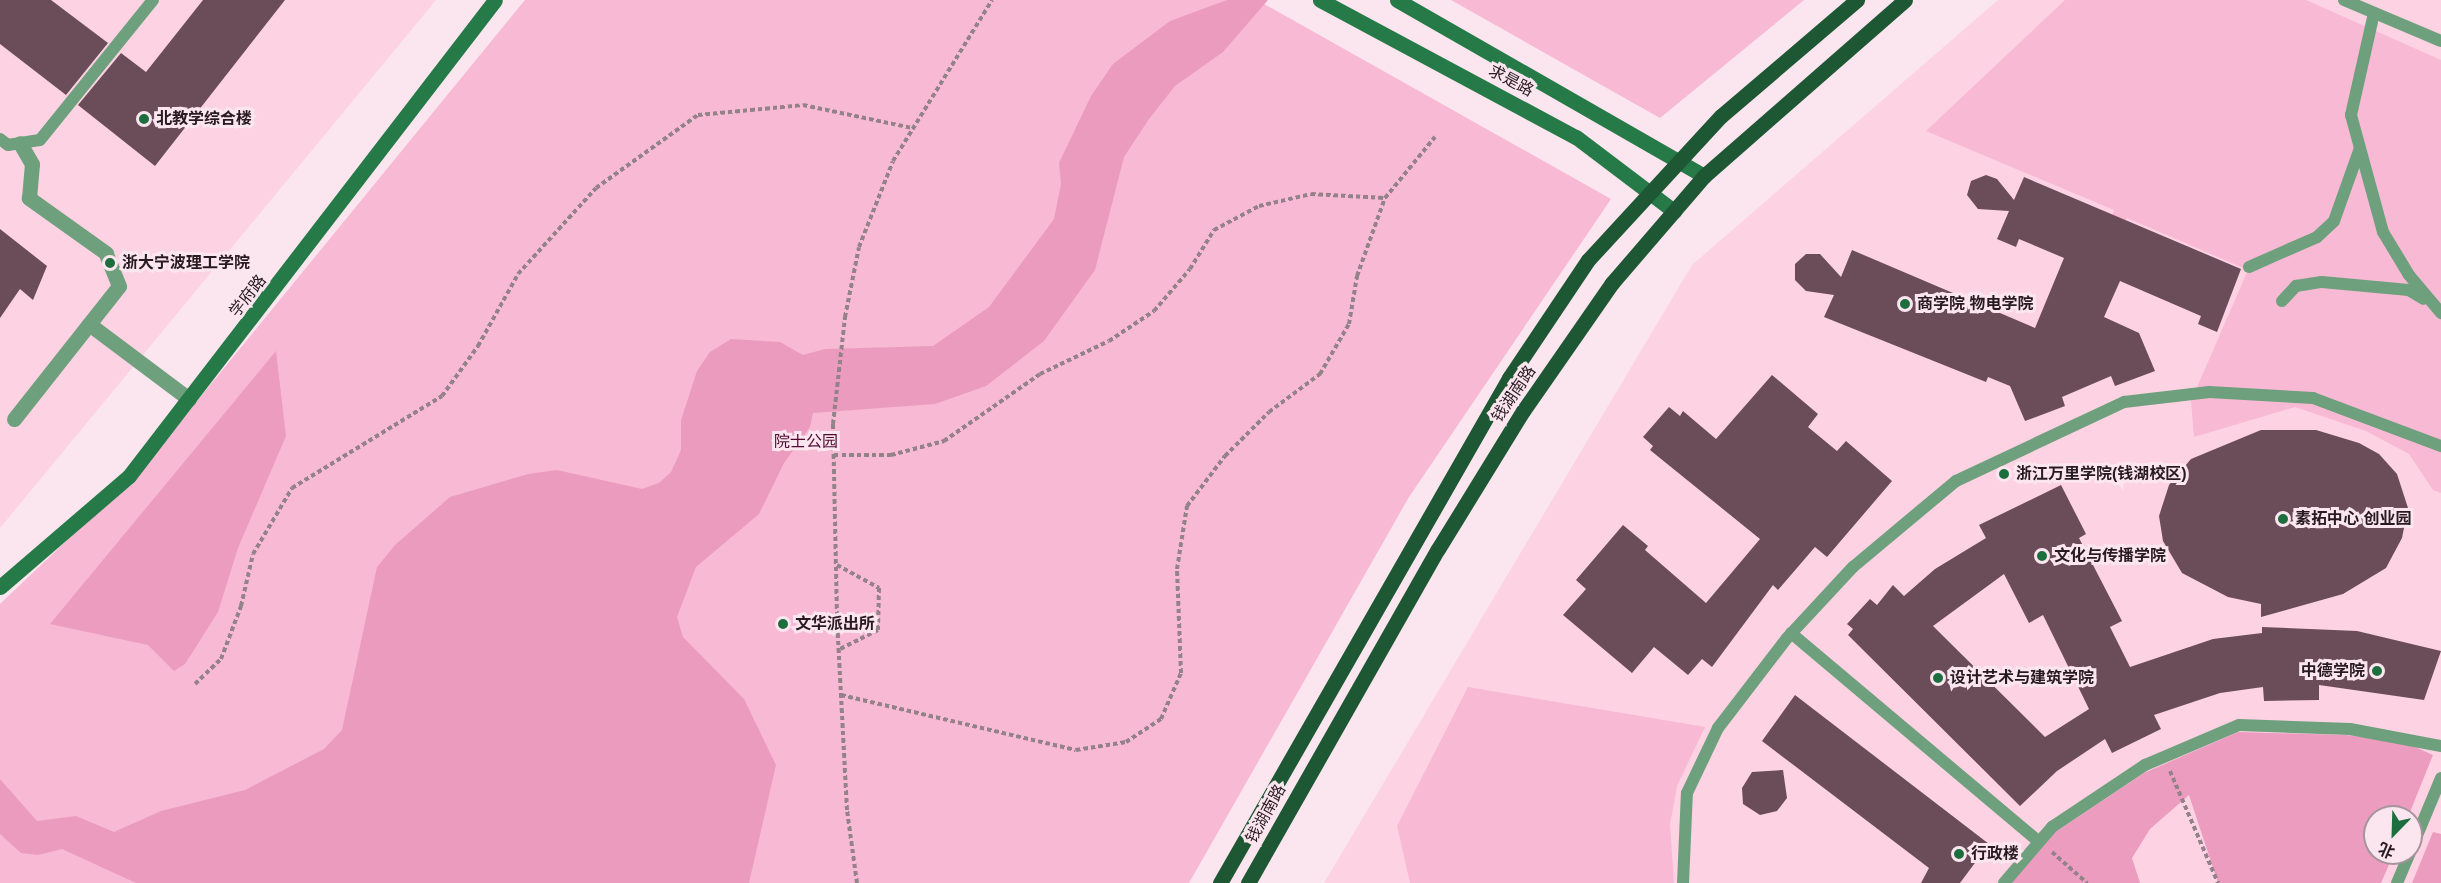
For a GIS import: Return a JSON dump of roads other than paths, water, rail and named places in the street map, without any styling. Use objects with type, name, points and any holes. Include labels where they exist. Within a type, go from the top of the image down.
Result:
[{"type":"main road","name":"钱湖南路","points":[[1220,883],[1509,378],[1588,260],[1721,116],[1857,0]]},
{"type":"main road","name":"钱湖南路","points":[[1248,883],[1438,549],[1523,411],[1612,283],[1704,176],[1905,0]]},
{"type":"street","name":"学府路","points":[[0,587],[129,476],[495,0]]},
{"type":"street","name":"求是路","points":[[1320,0],[1576,137],[1674,211]]},
{"type":"street","name":"求是路","points":[[1397,0],[1704,176]]},
{"type":"street","points":[[14,420],[119,286],[106,253],[29,198],[32,164],[20,143]]},
{"type":"street","points":[[89,324],[189,399]]},
{"type":"lane","points":[[0,139],[8,145],[40,140],[153,0]]},
{"type":"lane","points":[[2344,0],[2441,41]]},
{"type":"lane","points":[[2374,13],[2351,115],[2383,232],[2409,275],[2438,310]]},
{"type":"lane","points":[[2249,267],[2317,237],[2334,221],[2360,146]]},
{"type":"lane","points":[[2282,301],[2296,286],[2322,282],[2409,290],[2438,310]]},
{"type":"lane","points":[[1683,883],[1687,793],[1718,728],[1791,633],[1853,567],[1956,480],[2124,402],[2209,392],[2313,398],[2441,446]]},
{"type":"lane","points":[[1791,633],[2039,842]]},
{"type":"lane","points":[[2004,883],[2052,827],[2164,757],[2239,725],[2350,729],[2441,746]]},
{"type":"lane","points":[[2423,820],[2441,778]]},
{"type":"lane","points":[[2397,883],[2404,865]]},
{"type":"place","name":"北教学综合楼","points":[[144,119]]},
{"type":"place","name":"浙大宁波理工学院","points":[[110,263]]},
{"type":"place","name":"商学院 物电学院","points":[[1905,304]]},
{"type":"place","name":"浙江万里学院(钱湖校区)","points":[[2004,474]]},
{"type":"place","name":"素拓中心 创业园","points":[[2283,519]]},
{"type":"place","name":"文化与传播学院","points":[[2042,556]]},
{"type":"place","name":"文华派出所","points":[[783,624]]},
{"type":"place","name":"中德学院","points":[[2377,671]]},
{"type":"place","name":"设计艺术与建筑学院","points":[[1938,678]]},
{"type":"place","name":"行政楼","points":[[1959,854]]},
{"type":"park label","name":"院士公园","points":[[806,442]]}]
